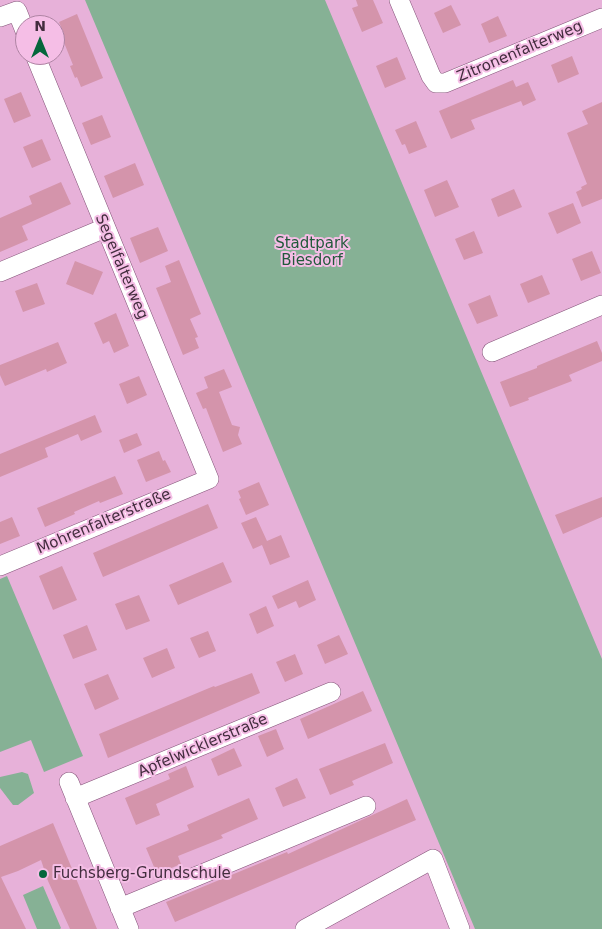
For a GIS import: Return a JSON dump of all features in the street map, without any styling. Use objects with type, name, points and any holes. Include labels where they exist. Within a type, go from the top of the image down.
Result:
[{"type":"street","name":"Zitronenfalterweg","points":[[399,0],[431,76],[436,83],[445,83],[602,18]]},
{"type":"street","name":"Segelfalterweg","points":[[39,65],[209,479]]},
{"type":"street","points":[[0,272],[105,228]]},
{"type":"street","points":[[492,352],[602,305]]},
{"type":"street","name":"Mohrenfalterstraße","points":[[0,566],[209,479]]},
{"type":"street","name":"Apfelwicklerstraße","points":[[129,929],[72,790],[97,790],[331,692]]},
{"type":"street","points":[[120,908],[366,806]]},
{"type":"street","points":[[305,929],[433,859],[460,929]]},
{"type":"green space","name":"Stadtpark Biesdorf","points":[[85,0],[325,0],[602,659],[602,929],[475,929]]},
{"type":"green space","points":[[7,576],[83,756],[44,772],[31,740],[0,752],[0,579]]},
{"type":"green space","points":[[22,772],[28,774],[34,793],[18,805],[13,805],[0,788],[0,777]]},
{"type":"green space","points":[[43,886],[60,929],[37,929],[23,895]]},
{"type":"building","points":[[356,0],[373,0],[383,23],[362,32],[352,8],[358,6]]},
{"type":"building","points":[[451,5],[461,25],[443,33],[434,13]]},
{"type":"building","points":[[77,14],[103,78],[81,87],[77,77],[75,78],[70,66],[73,65],[65,45],[65,19]]},
{"type":"building","points":[[498,16],[507,36],[489,43],[481,24]]},
{"type":"building","points":[[572,56],[579,74],[558,83],[551,65]]},
{"type":"building","points":[[397,57],[406,79],[385,88],[376,66]]},
{"type":"building","points":[[513,80],[516,87],[528,82],[536,100],[523,106],[521,101],[471,120],[475,129],[451,139],[439,111]]},
{"type":"building","points":[[21,92],[31,116],[14,123],[4,99]]},
{"type":"building","points":[[602,102],[602,199],[582,207],[576,192],[587,184],[567,133],[588,124],[582,111]]},
{"type":"building","points":[[102,115],[111,137],[91,145],[82,123]]},
{"type":"building","points":[[416,121],[427,147],[409,154],[405,144],[402,145],[395,130]]},
{"type":"building","points":[[42,139],[51,160],[32,168],[23,147]]},
{"type":"building","points":[[135,163],[144,185],[113,198],[104,176]]},
{"type":"building","points":[[447,180],[459,207],[435,217],[424,190]]},
{"type":"building","points":[[61,182],[71,204],[22,226],[28,240],[0,252],[0,218],[32,204],[29,196]]},
{"type":"building","points":[[514,189],[522,207],[498,217],[491,199]]},
{"type":"building","points":[[573,203],[581,223],[557,234],[548,213]]},
{"type":"building","points":[[158,227],[168,251],[140,263],[130,238]]},
{"type":"building","points":[[474,231],[483,253],[464,260],[455,239]]},
{"type":"building","points":[[592,251],[601,273],[581,281],[572,259]]},
{"type":"building","points":[[179,260],[201,314],[190,319],[198,337],[195,338],[199,348],[183,355],[156,288],[171,282],[165,266]]},
{"type":"building","points":[[75,261],[103,272],[93,295],[66,284]]},
{"type":"building","points":[[542,275],[550,294],[528,303],[520,284]]},
{"type":"building","points":[[37,283],[45,304],[23,312],[15,291]]},
{"type":"building","points":[[490,295],[498,316],[477,324],[468,304]]},
{"type":"building","points":[[116,313],[129,346],[114,353],[109,341],[103,344],[94,323]]},
{"type":"building","points":[[597,341],[602,353],[602,361],[569,375],[572,381],[510,407],[500,382],[537,368],[537,366]]},
{"type":"building","points":[[58,342],[67,363],[47,372],[46,369],[5,386],[0,375],[0,365]]},
{"type":"building","points":[[224,369],[232,387],[219,392],[232,425],[240,427],[238,435],[242,444],[223,452],[206,408],[203,409],[196,393],[208,388],[204,377]]},
{"type":"building","points":[[139,376],[147,395],[127,404],[119,384]]},
{"type":"building","points":[[95,415],[102,432],[81,441],[78,434],[45,448],[48,457],[0,477],[0,454]]},
{"type":"building","points":[[137,433],[142,445],[124,453],[119,440]]},
{"type":"building","points":[[159,451],[171,472],[146,482],[137,460]]},
{"type":"building","points":[[115,476],[123,494],[100,503],[99,501],[45,527],[37,508]]},
{"type":"building","points":[[259,482],[269,505],[246,515],[239,499],[241,498],[238,491]]},
{"type":"building","points":[[602,497],[602,517],[563,534],[555,515]]},
{"type":"building","points":[[208,504],[218,528],[103,577],[93,553]]},
{"type":"building","points":[[12,517],[20,536],[0,544],[0,522]]},
{"type":"building","points":[[256,517],[267,541],[281,535],[290,557],[270,565],[262,545],[253,549],[241,523]]},
{"type":"building","points":[[223,562],[232,582],[178,605],[169,585]]},
{"type":"building","points":[[62,566],[77,600],[53,610],[39,576]]},
{"type":"building","points":[[308,580],[316,600],[299,608],[296,601],[278,609],[272,596]]},
{"type":"building","points":[[139,595],[150,621],[126,630],[115,604]]},
{"type":"building","points":[[266,606],[274,626],[257,634],[249,614]]},
{"type":"building","points":[[87,625],[97,650],[73,659],[63,635]]},
{"type":"building","points":[[208,631],[216,651],[199,658],[190,638]]},
{"type":"building","points":[[339,635],[348,654],[325,664],[317,645]]},
{"type":"building","points":[[167,648],[175,668],[152,678],[143,658]]},
{"type":"building","points":[[295,654],[303,674],[285,682],[276,662]]},
{"type":"building","points":[[252,673],[260,693],[108,758],[99,734],[214,686]]},
{"type":"building","points":[[108,674],[119,699],[95,710],[84,684]]},
{"type":"building","points":[[363,691],[372,711],[308,739],[300,719]]},
{"type":"building","points":[[276,729],[284,749],[267,757],[258,736]]},
{"type":"building","points":[[385,743],[393,763],[352,781],[354,785],[330,795],[319,769]]},
{"type":"building","points":[[234,748],[242,766],[218,776],[211,759]]},
{"type":"building","points":[[186,766],[194,787],[156,804],[160,815],[136,825],[125,798],[170,779],[168,774]]},
{"type":"building","points":[[297,778],[306,798],[283,807],[275,788]]},
{"type":"building","points":[[249,798],[258,819],[221,835],[223,838],[178,856],[181,864],[157,874],[146,848],[189,830],[187,825]]},
{"type":"building","points":[[407,799],[416,820],[175,922],[166,902],[287,852],[288,854]]},
{"type":"building","points":[[53,823],[97,929],[70,929],[48,881],[41,860],[1,877],[26,929],[0,929],[0,846]]},
{"type":"place","name":"Fuchsberg-Grundschule","points":[[43,874]]}]
